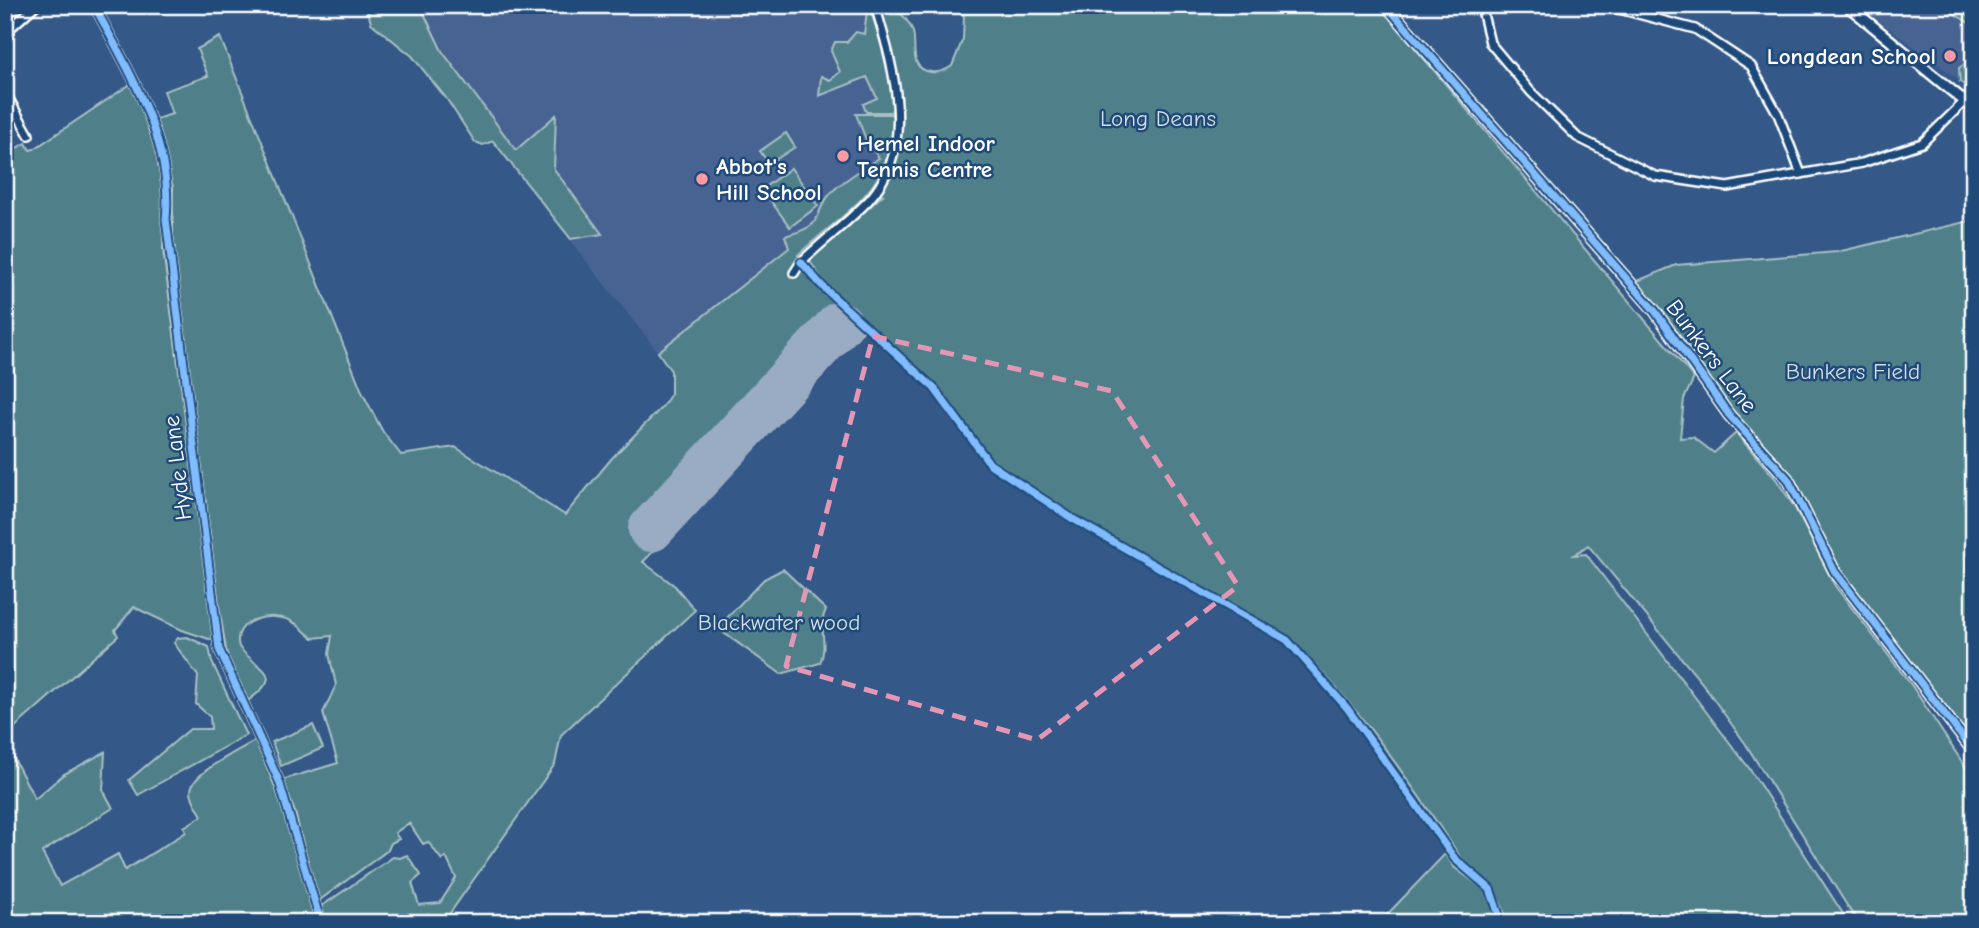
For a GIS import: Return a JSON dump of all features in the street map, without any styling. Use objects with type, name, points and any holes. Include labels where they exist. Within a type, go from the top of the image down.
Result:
[{"type":"street","points":[[5,33],[36,5]]},
{"type":"street","name":"Hyde Lane","points":[[94,5],[135,83],[164,163],[168,198],[166,219],[219,649],[279,781],[321,923]]},
{"type":"street","points":[[794,273],[801,262],[870,198],[892,160],[898,112],[894,80],[874,5]]},
{"type":"street","name":"Bunkers Lane","points":[[1386,5],[1655,311],[1730,415],[1788,479],[1835,572],[1974,752]]},
{"type":"street","points":[[1486,5],[1483,14],[1490,43],[1531,92],[1577,137],[1654,176],[1727,187],[1862,163],[1922,144],[1964,102]]},
{"type":"street","points":[[1604,5],[1695,29],[1751,66],[1778,114],[1801,174]]},
{"type":"street","points":[[1847,5],[1974,109]]},
{"type":"street","points":[[5,92],[29,135]]},
{"type":"highlighted area","points":[[873,336],[1112,391],[1238,586],[1037,740],[786,666]]},
{"type":"shaded area","name":"Abbot's Hill School","points":[[405,5],[872,5],[896,104],[890,161],[863,200],[798,255],[791,247],[658,352],[504,157],[414,24]]},
{"type":"shaded area","name":"Longdean School","points":[[1862,5],[1974,5],[1974,91],[1879,21]]},
{"type":"green space","points":[[366,5],[420,5],[442,51],[516,150],[556,115],[554,169],[602,234],[571,239],[493,141],[483,145],[475,142],[446,98],[412,56],[371,23]]},
{"type":"green space","points":[[863,5],[869,5],[886,61],[893,92],[891,112],[866,112],[863,104],[877,98],[867,77],[819,96],[821,76],[830,80],[840,72],[831,51],[835,42],[847,42],[856,32],[864,34],[867,11]]},
{"type":"green space","name":"Long Deans","points":[[879,5],[893,5],[910,24],[916,62],[924,70],[934,72],[952,66],[963,39],[964,16],[952,5],[1373,5],[1388,16],[1694,378],[1684,399],[1680,438],[1693,437],[1714,453],[1736,433],[1776,479],[1795,508],[1835,586],[1912,686],[1974,780],[1974,923],[1858,923],[1745,743],[1702,683],[1588,545],[1574,555],[1586,554],[1749,768],[1849,923],[1507,923],[1494,893],[1459,855],[1356,711],[1309,658],[1283,634],[1051,502],[1006,471],[987,455],[930,382],[828,288],[809,260],[884,194],[875,200],[873,196],[889,159],[899,90],[894,58]]},
{"type":"green space","points":[[1943,5],[1974,5],[1974,26],[1942,6]]},
{"type":"green space","points":[[220,37],[363,394],[383,432],[401,455],[455,447],[565,515],[612,458],[662,407],[671,394],[671,371],[658,352],[789,248],[785,236],[813,224],[835,189],[879,158],[867,142],[856,114],[891,114],[894,118],[885,164],[875,182],[849,211],[798,255],[826,294],[865,329],[643,562],[675,586],[695,610],[561,735],[555,764],[443,923],[324,923],[319,908],[393,857],[407,855],[421,875],[412,883],[419,905],[440,903],[456,878],[446,857],[442,860],[428,842],[423,844],[409,823],[395,833],[399,839],[391,843],[388,850],[317,902],[295,812],[282,780],[338,763],[323,713],[336,685],[329,654],[332,636],[313,638],[283,618],[264,617],[247,624],[238,637],[239,647],[268,678],[258,693],[245,703],[228,662],[181,311],[173,236],[173,187],[153,120],[172,114],[164,91],[208,76],[197,49]]},
{"type":"green space","points":[[1966,63],[1974,66],[1974,91],[1960,82],[1959,68]]},
{"type":"green space","points":[[132,83],[160,162],[165,185],[163,250],[214,638],[212,640],[182,630],[134,607],[115,630],[118,636],[5,736],[5,154],[26,143],[30,150],[34,149]]},
{"type":"green space","points":[[786,133],[795,147],[769,164],[760,151]]},
{"type":"green space","points":[[791,168],[818,206],[790,227],[762,189]]},
{"type":"green space","name":"Bunkers Field","points":[[1974,220],[1974,752],[1835,572],[1788,479],[1726,408],[1635,282],[1676,265],[1837,252]]},
{"type":"green space","name":"Blackwater wood","points":[[783,569],[826,610],[820,663],[781,674],[717,628],[764,579]]},
{"type":"green space","points":[[187,637],[209,647],[212,662],[246,735],[138,795],[129,780],[190,729],[211,729],[210,717],[196,704],[198,676],[174,643],[178,638]]},
{"type":"green space","points":[[313,725],[323,748],[281,766],[272,742]]},
{"type":"green space","points":[[256,740],[288,819],[318,923],[5,923],[5,742],[35,799],[64,774],[105,752],[103,790],[113,808],[42,852],[60,886],[118,854],[125,870],[186,832],[184,827],[202,816],[192,797],[193,783],[218,762]]},
{"type":"green space","points":[[1445,854],[1455,868],[1488,892],[1499,923],[1379,923]]},
{"type":"runway","points":[[651,529],[840,324]]},
{"type":"cycle path","points":[[94,5],[146,108],[163,162],[167,190],[166,219],[219,649],[279,781],[321,923]]},
{"type":"cycle path","points":[[1386,5],[1655,311],[1729,415],[1788,479],[1835,572],[1974,752]]},
{"type":"cycle path","points":[[801,262],[824,288],[934,388],[990,464],[1073,519],[1287,640],[1347,708],[1455,859],[1490,889],[1502,923]]},
{"type":"place","name":"Longdean School","points":[[1950,56]]},
{"type":"place","name":"Hemel Indoor Tennis Centre","points":[[843,156]]},
{"type":"place","name":"Abbot's Hill School","points":[[702,179]]}]
